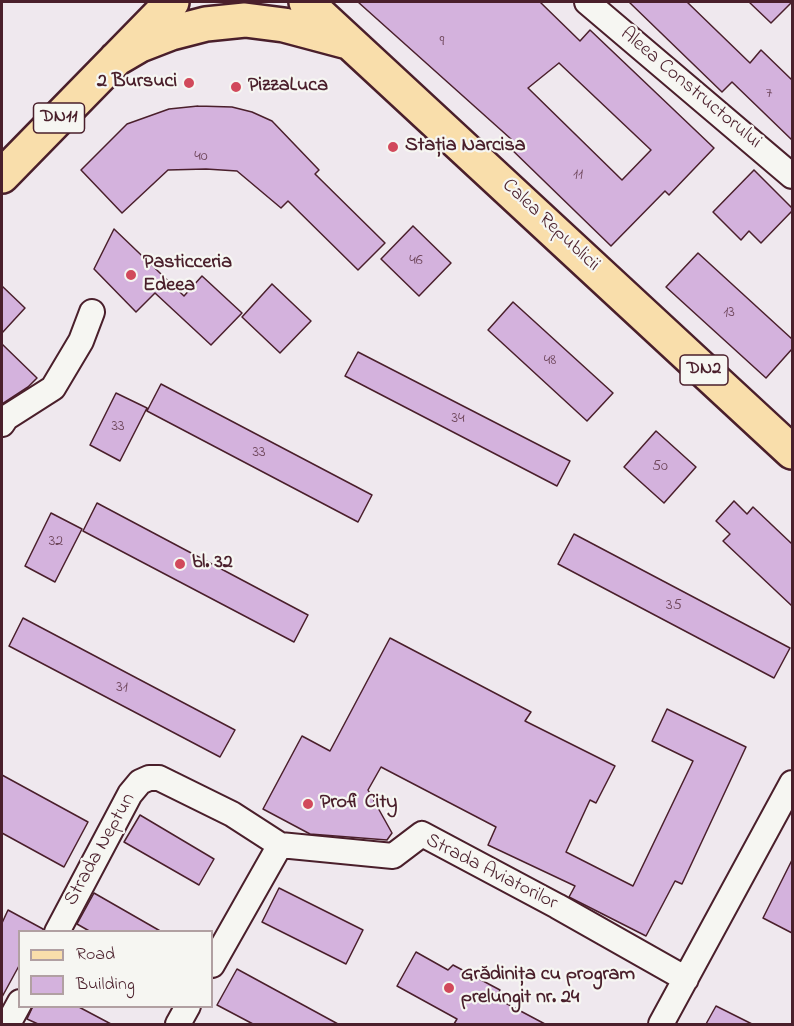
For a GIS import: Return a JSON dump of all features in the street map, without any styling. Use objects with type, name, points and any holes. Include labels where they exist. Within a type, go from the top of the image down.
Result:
[{"type":"main road","name":"DN11","points":[[116,59],[134,24],[142,2]]},
{"type":"main road","name":"DN11","points":[[2,176],[172,2]]},
{"type":"main road","name":"Calea Republicii","points":[[316,8],[792,452]]},
{"type":"main road","name":"DN11","points":[[116,59],[140,45],[171,33],[206,24],[245,20],[284,25],[351,43]]},
{"type":"street","name":"Aleea Constructorului","points":[[587,2],[792,176]]},
{"type":"street","points":[[2,424],[6,418],[53,388],[81,341],[92,312]]},
{"type":"street","name":"Strada Neptun","points":[[58,930],[130,794],[140,782],[149,778],[159,778],[232,814],[280,846]]},
{"type":"street","points":[[661,1024],[792,783]]},
{"type":"street","name":"Strada Aviatorilor","points":[[280,846],[393,856],[422,834],[557,906],[686,979]]},
{"type":"street","points":[[213,963],[280,846]]},
{"type":"street","points":[[8,1024],[18,1006]]},
{"type":"street","points":[[178,1024],[187,1008]]},
{"type":"building","points":[[358,2],[540,2],[580,41],[590,30],[714,148],[669,195],[665,191],[611,246],[506,144],[511,139]],"holes":[[[559,63],[651,150],[622,180],[528,88]]]},
{"type":"building","points":[[629,2],[687,2],[750,63],[761,50],[792,80],[792,140],[732,82],[722,92]]},
{"type":"building","points":[[749,2],[792,2],[771,23]]},
{"type":"building","points":[[198,106],[232,107],[252,112],[272,121],[319,170],[315,174],[385,243],[358,270],[288,201],[281,208],[237,171],[168,170],[122,213],[81,170],[127,124],[169,109]]},
{"type":"building","points":[[754,170],[792,208],[792,211],[761,243],[749,231],[741,240],[713,212]]},
{"type":"building","points":[[413,226],[451,263],[419,296],[381,259]]},
{"type":"building","points":[[114,229],[184,296],[202,276],[242,313],[211,345],[155,293],[136,312],[94,269]]},
{"type":"building","points":[[698,253],[792,339],[792,349],[766,378],[666,287]]},
{"type":"building","points":[[272,284],[311,321],[280,353],[242,317]]},
{"type":"building","points":[[2,286],[25,308],[2,333]]},
{"type":"building","points":[[513,302],[613,393],[587,421],[488,330]]},
{"type":"building","points":[[2,344],[37,378],[28,387],[2,404]]},
{"type":"building","points":[[358,352],[570,461],[557,486],[345,376]]},
{"type":"building","points":[[161,384],[372,495],[358,522],[147,411]]},
{"type":"building","points":[[116,393],[147,408],[120,461],[90,445]]},
{"type":"building","points":[[656,431],[696,467],[664,503],[624,467]]},
{"type":"building","points":[[734,501],[747,514],[753,507],[792,544],[792,606],[723,541],[730,534],[716,521]]},
{"type":"building","name":"bl. 32","points":[[97,503],[308,615],[294,642],[83,531]]},
{"type":"building","points":[[51,513],[82,529],[55,582],[25,566]]},
{"type":"building","points":[[574,534],[790,648],[774,678],[558,564]]},
{"type":"building","points":[[23,618],[235,730],[220,757],[9,646]]},
{"type":"building","points":[[390,638],[531,712],[525,721],[615,766],[596,803],[590,800],[566,852],[633,886],[693,761],[652,741],[667,709],[746,747],[682,884],[675,881],[646,936],[569,897],[575,886],[488,845],[496,827],[381,767],[368,790],[392,833],[387,840],[310,834],[263,809],[302,736],[330,751]]},
{"type":"building","points":[[2,775],[88,822],[64,867],[2,833]]},
{"type":"building","points":[[140,815],[214,859],[199,885],[124,842]]},
{"type":"building","points":[[792,860],[792,933],[763,918]]},
{"type":"building","points":[[279,888],[363,930],[346,964],[262,922]]},
{"type":"building","points":[[94,893],[159,930],[88,930],[77,924]]},
{"type":"building","points":[[8,910],[43,930],[18,930],[18,968],[2,997],[2,923]]},
{"type":"building","name":"Grădinița cu program prelungit nr. 24","points":[[416,952],[448,970],[453,965],[500,990],[496,998],[545,1024],[454,1024],[457,1019],[397,986]]},
{"type":"building","points":[[237,969],[338,1024],[253,1024],[217,1005]]},
{"type":"building","points":[[716,1006],[752,1024],[706,1024]]},
{"type":"building","points":[[32,1008],[81,1008],[111,1024],[38,1024],[27,1019]]},
{"type":"place","name":"2 Bursuci","points":[[189,83]]},
{"type":"place","name":"PizzaLuca","points":[[236,87]]},
{"type":"place","name":"Stația Narcisa","points":[[393,147]]},
{"type":"place","name":"Pasticceria Edeea","points":[[131,275]]},
{"type":"place","name":"bl. 32","points":[[180,564]]},
{"type":"place","name":"Profi City","points":[[308,804]]},
{"type":"place","name":"Grădinița cu program prelungit nr. 24","points":[[449,988]]}]
